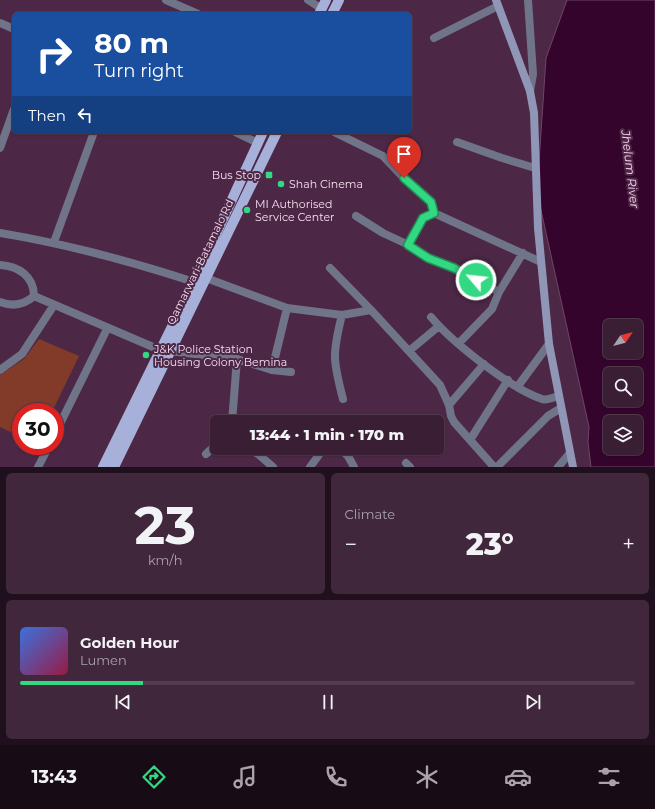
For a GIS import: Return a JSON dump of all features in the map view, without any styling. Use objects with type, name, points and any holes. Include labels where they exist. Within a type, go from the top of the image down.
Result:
[{"type":"main road","points":[[333,12],[339,0]]},
{"type":"main road","name":"Qamarwari-Batamalo Rd","points":[[114,467],[194,282],[262,134]]},
{"type":"main road","name":"Qamarwari-Batamalo Rd","points":[[104,467],[165,351],[206,278],[277,134]]},
{"type":"street","points":[[166,0],[193,12]]},
{"type":"street","points":[[308,0],[322,8]]},
{"type":"street","points":[[528,0],[533,74],[530,91]]},
{"type":"street","points":[[434,38],[497,3],[530,91],[534,113],[535,168],[541,262],[549,344],[573,467]]},
{"type":"street","points":[[0,23],[12,28]]},
{"type":"street","points":[[0,148],[12,115]]},
{"type":"street","points":[[54,242],[93,134]]},
{"type":"street","points":[[239,134],[258,143]]},
{"type":"street","points":[[338,134],[390,160],[404,178],[431,202],[434,213]]},
{"type":"street","points":[[457,142],[535,168]]},
{"type":"street","points":[[408,245],[423,218],[434,213],[541,262]]},
{"type":"street","points":[[356,216],[428,258],[454,268],[499,292]]},
{"type":"street","points":[[0,234],[54,242],[122,259],[194,282]]},
{"type":"street","points":[[459,343],[490,312],[499,292],[524,253]]},
{"type":"street","points":[[0,265],[8,266],[23,272],[34,287],[34,296]]},
{"type":"street","points":[[330,268],[440,385],[449,405],[452,418],[494,467]]},
{"type":"street","points":[[206,278],[287,308],[342,314],[371,310]]},
{"type":"street","points":[[0,302],[15,305],[23,304],[34,296]]},
{"type":"street","points":[[34,296],[107,329],[165,351],[237,359],[272,370],[290,372]]},
{"type":"street","points":[[0,370],[22,354],[54,305]]},
{"type":"street","points":[[272,370],[287,308]]},
{"type":"street","points":[[342,314],[334,347],[333,359],[344,399]]},
{"type":"street","points":[[431,317],[439,326],[484,364],[508,380],[542,399],[560,396]]},
{"type":"street","points":[[409,351],[439,326]]},
{"type":"street","points":[[64,416],[107,329]]},
{"type":"street","points":[[518,386],[549,344]]},
{"type":"street","points":[[233,415],[237,359]]},
{"type":"street","points":[[449,405],[484,364]]},
{"type":"street","points":[[470,440],[508,380]]},
{"type":"street","points":[[497,467],[548,416],[561,408]]},
{"type":"street","points":[[206,454],[210,450]]},
{"type":"street","points":[[558,467],[570,453]]},
{"type":"street","points":[[38,467],[44,455]]},
{"type":"street","points":[[259,455],[273,467]]},
{"type":"street","points":[[310,467],[319,455]]},
{"type":"street","points":[[347,455],[354,467]]},
{"type":"shaded area","points":[[39,339],[79,356],[56,403],[12,403],[12,433],[0,427],[0,375],[24,359]]},
{"type":"water","name":"Jhelum River","points":[[567,0],[655,0],[655,467],[591,467],[588,442],[589,427],[537,192],[546,58]]},
{"type":"place","name":"Bus Stop","points":[[269,175]]},
{"type":"place","name":"Shah Cinema","points":[[281,184]]},
{"type":"place","name":"MI Authorised Service Center","points":[[247,210]]},
{"type":"place","name":"J&K Police Station Housing Colony Bemina","points":[[146,355]]},
{"type":"route","points":[[404,178],[433,204],[434,213],[423,218],[408,245],[428,258],[454,268],[476,280]]}]
